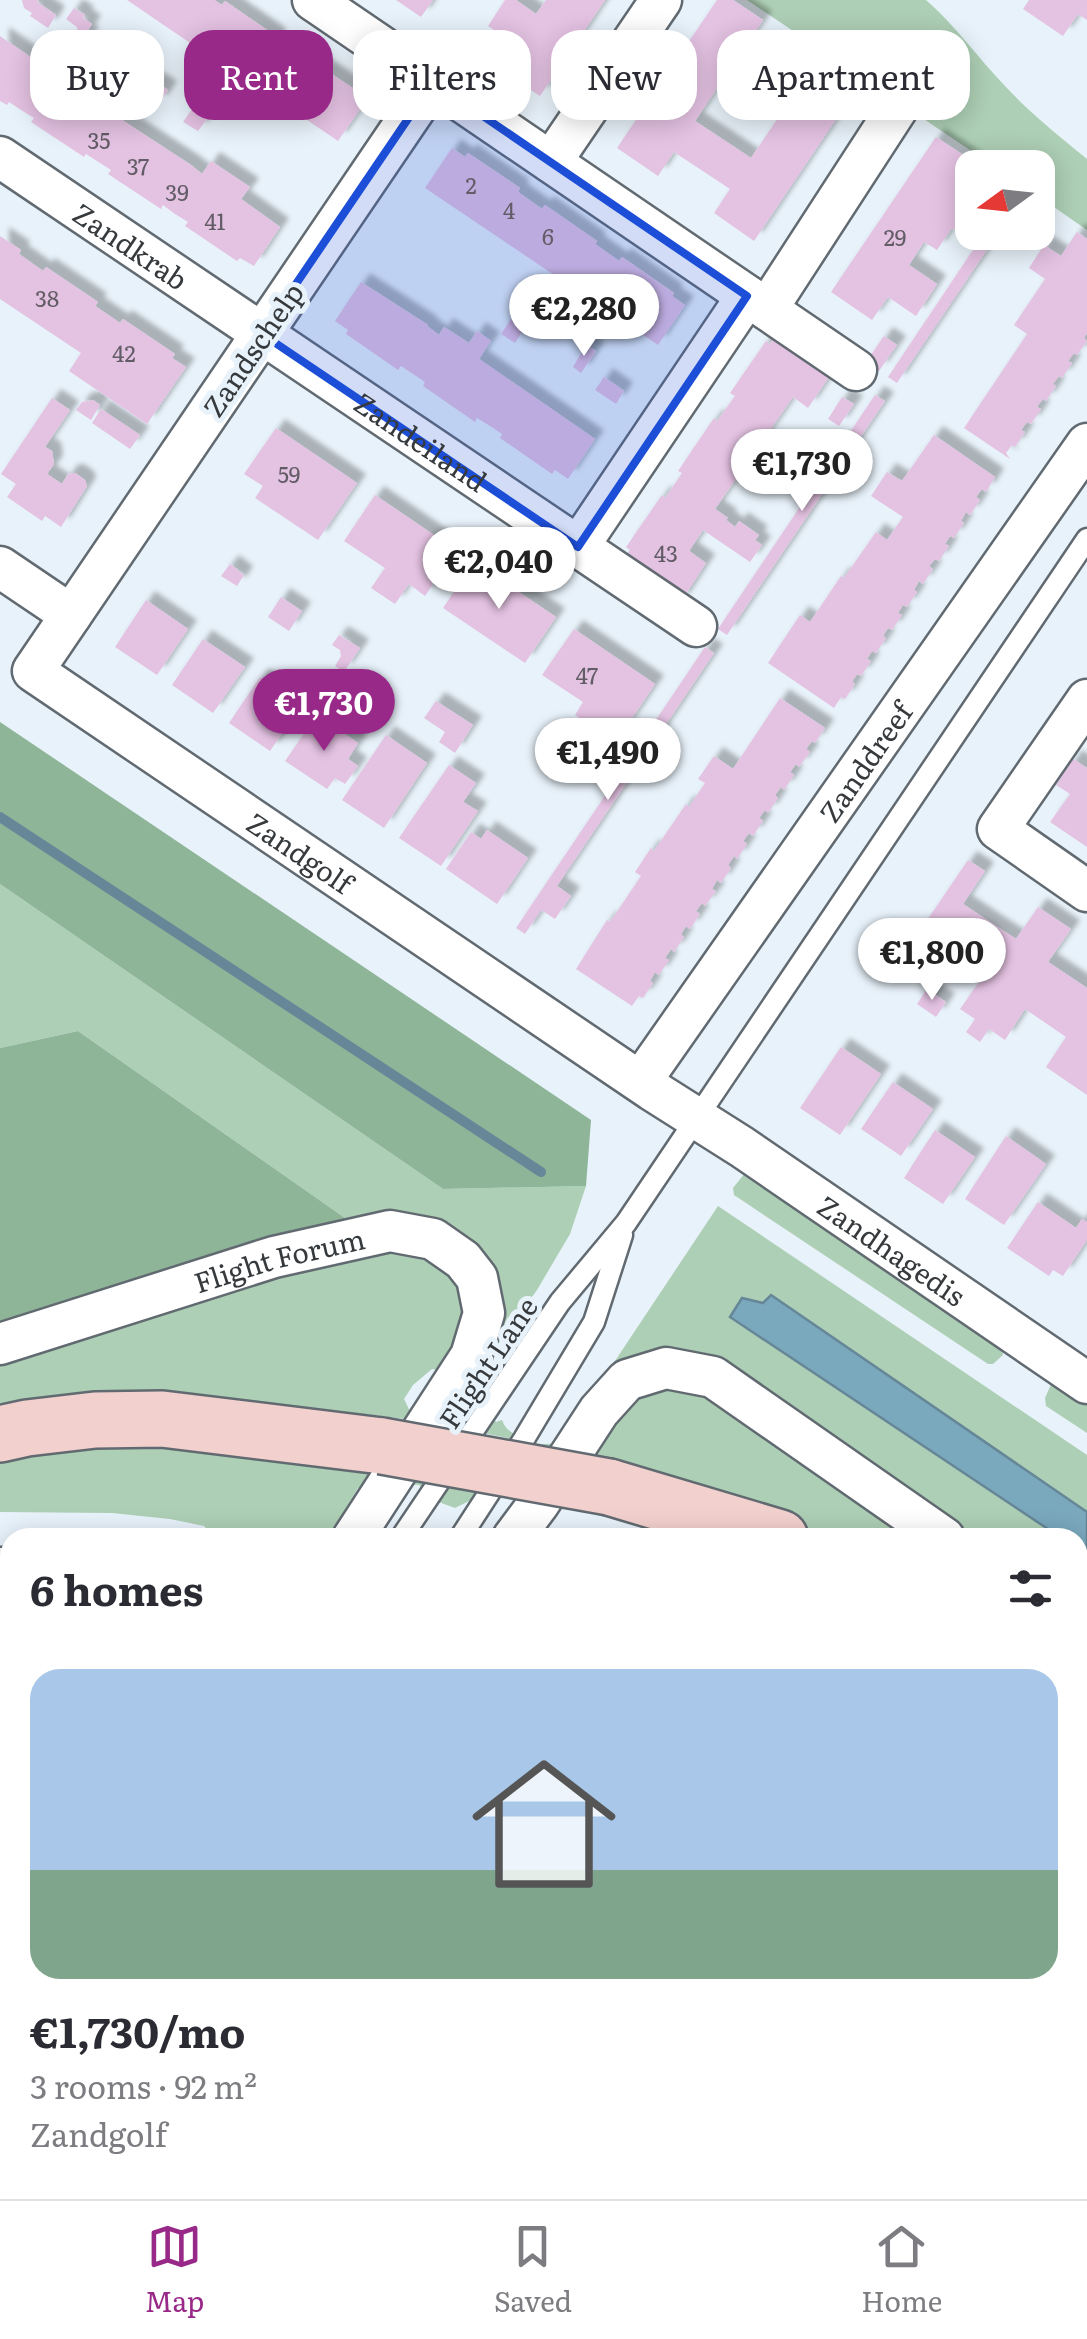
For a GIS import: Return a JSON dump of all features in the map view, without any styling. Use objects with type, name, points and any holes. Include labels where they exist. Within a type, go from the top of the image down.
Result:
[{"type":"main road","points":[[0,1434],[95,1420],[162,1419],[382,1446],[609,1486],[747,1528]]},
{"type":"street","points":[[313,0],[357,30]]},
{"type":"street","points":[[550,162],[661,0]]},
{"type":"street","name":"Zandschelp","points":[[71,615],[407,120]]},
{"type":"street","points":[[489,120],[856,370]]},
{"type":"street","points":[[578,547],[889,120]]},
{"type":"street","name":"Zandkrab","points":[[0,156],[262,334]]},
{"type":"street","name":"Zandeiland","points":[[262,334],[696,626]]},
{"type":"street","name":"Zanddreef","points":[[642,1080],[1087,444]]},
{"type":"street","points":[[0,567],[71,615]]},
{"type":"street","name":"Zandgolf","points":[[71,615],[33,672],[697,1117]]},
{"type":"street","points":[[1087,700],[998,830],[1087,892]]},
{"type":"street","name":"Zandhagedis","points":[[697,1117],[1087,1384]]},
{"type":"street","name":"Flight Forum","points":[[0,1344],[274,1258],[390,1231],[433,1238],[464,1260],[477,1278],[484,1313],[471,1356],[359,1528]]},
{"type":"street","points":[[520,1528],[599,1411],[627,1380],[666,1368],[712,1377],[930,1528]]},
{"type":"lane","points":[[697,1117],[1087,539]]},
{"type":"lane","name":"Flight Lane","points":[[408,1528],[560,1302],[626,1223],[697,1117]]},
{"type":"lane","name":"Flight Lane","points":[[466,1528],[594,1322],[626,1223]]},
{"type":"highlighted area","points":[[433,82],[747,296],[578,547],[262,334]]},
{"type":"green space","points":[[747,0],[926,0],[956,30],[792,30]]},
{"type":"green space","points":[[970,46],[1015,96],[1087,159],[1087,230],[1055,208],[1055,150],[970,150],[925,120],[970,120]]},
{"type":"green space","points":[[0,722],[591,1120],[586,1186],[443,1189],[0,884]]},
{"type":"green space","points":[[0,884],[443,1189],[586,1186],[570,1234],[537,1290],[485,1362],[501,1312],[496,1272],[480,1247],[434,1219],[355,1225],[78,1031],[0,1048]]},
{"type":"green space","points":[[78,1031],[355,1225],[0,1331],[0,1048]]},
{"type":"green space","points":[[745,1173],[1001,1344],[1003,1355],[988,1364],[734,1195],[733,1188]]},
{"type":"green space","points":[[718,1206],[1087,1455],[1087,1512],[772,1295],[764,1303],[730,1317],[1046,1528],[957,1528],[713,1362],[593,1394]]},
{"type":"green space","points":[[383,1245],[418,1251],[455,1280],[467,1316],[463,1344],[421,1411],[413,1408],[438,1370],[432,1369],[413,1385],[404,1399],[411,1412],[421,1419],[451,1424],[493,1418],[496,1422],[502,1420],[518,1436],[549,1444],[578,1435],[619,1408],[650,1394],[709,1392],[911,1528],[809,1528],[527,1442],[374,1415],[211,1403],[0,1415],[0,1356]]},
{"type":"green space","points":[[1052,1382],[1087,1401],[1087,1433],[1046,1406]]},
{"type":"green space","points":[[223,1441],[483,1484],[473,1499],[455,1508],[436,1501],[419,1485],[378,1482],[358,1488],[334,1528],[206,1528],[170,1519],[112,1513],[0,1512],[0,1450]]},
{"type":"water","points":[[771,1295],[1087,1512],[1087,1528],[1046,1528],[730,1317],[742,1298],[763,1303]]},
{"type":"building","points":[[22,0],[39,0],[56,15],[48,28],[30,16],[32,13],[24,8]]},
{"type":"building","points":[[127,0],[214,0],[222,5],[225,1],[267,30],[184,30],[184,39]]},
{"type":"building","points":[[396,0],[433,0],[421,17]]},
{"type":"building","points":[[505,0],[516,0],[536,14],[546,0],[605,0],[585,30],[551,30],[551,80],[540,96],[531,90],[531,30],[494,30],[488,26]]},
{"type":"building","points":[[717,0],[733,0],[763,20],[756,30],[717,30],[717,88],[697,118],[697,30]]},
{"type":"building","points":[[1029,0],[1087,0],[1087,20],[1078,14],[1063,36],[1023,9]]},
{"type":"building","points":[[74,8],[92,24],[88,30],[77,30],[66,19]]},
{"type":"building","points":[[0,36],[30,57],[30,115],[9,102],[7,105],[0,101]]},
{"type":"building","points":[[333,75],[353,88],[353,119],[338,141],[307,120],[333,120]]},
{"type":"building","points":[[122,120],[202,174],[211,161],[250,187],[241,199],[280,227],[254,266],[240,258],[237,261],[185,226],[188,222],[163,205],[161,209],[108,174],[111,170],[31,122]]},
{"type":"building","points":[[184,120],[206,120],[198,131]]},
{"type":"building","points":[[636,120],[696,120],[751,158],[777,120],[835,120],[754,241],[714,213],[730,189],[674,152],[658,176],[617,148]]},
{"type":"building","points":[[936,137],[956,150],[955,230],[952,228],[937,250],[924,242],[909,265],[937,284],[916,316],[888,297],[872,320],[831,292]]},
{"type":"building","points":[[452,148],[465,157],[468,153],[520,188],[518,192],[542,209],[545,205],[619,261],[622,257],[674,293],[672,296],[685,305],[658,345],[425,188]]},
{"type":"building","points":[[1077,232],[1087,239],[1087,341],[1068,361],[1072,363],[1053,384],[1056,386],[1046,401],[1043,399],[1039,404],[1041,409],[1031,424],[1027,422],[1021,430],[1025,432],[1006,453],[1010,459],[964,428],[1027,334],[1014,325],[1045,279],[1029,268],[1041,250],[1052,250],[1061,256]]},
{"type":"building","points":[[0,236],[43,271],[46,267],[98,302],[95,306],[120,323],[123,319],[175,354],[172,358],[186,367],[147,424],[69,371],[81,353],[0,299]]},
{"type":"building","points":[[973,250],[987,250],[897,383],[888,377]]},
{"type":"building","points":[[361,282],[439,335],[444,327],[469,343],[477,331],[491,341],[479,359],[595,439],[568,479],[555,470],[552,474],[500,438],[502,434],[477,418],[475,422],[423,386],[425,382],[401,366],[398,370],[346,334],[348,330],[335,321]]},
{"type":"building","points":[[511,319],[524,329],[515,343],[501,334]]},
{"type":"building","points":[[779,330],[835,368],[808,408],[793,397],[715,509],[735,527],[739,521],[759,535],[755,540],[762,545],[750,562],[703,530],[689,551],[706,563],[680,603],[621,563],[630,550],[626,547],[662,495],[665,498],[674,485],[682,473],[678,471],[714,418],[717,421],[735,396],[730,393],[766,341],[770,344]]},
{"type":"building","points":[[884,336],[897,345],[879,371],[866,362]]},
{"type":"building","points":[[586,345],[596,351],[581,373],[573,367]]},
{"type":"building","points":[[604,377],[624,391],[616,404],[595,390]]},
{"type":"building","points":[[875,395],[885,401],[727,635],[718,629]]},
{"type":"building","points":[[842,397],[854,404],[839,426],[828,419]]},
{"type":"building","points":[[52,398],[70,410],[45,447],[52,451],[54,464],[47,474],[62,484],[68,474],[75,473],[87,486],[61,527],[45,516],[42,521],[7,497],[16,484],[1,474]]},
{"type":"building","points":[[93,400],[100,405],[91,420],[76,410],[82,402]]},
{"type":"building","points":[[101,409],[140,435],[130,449],[92,423]]},
{"type":"building","points":[[276,428],[357,483],[318,540],[255,498],[263,486],[244,474]]},
{"type":"building","points":[[934,435],[995,477],[986,492],[982,489],[976,497],[980,500],[970,515],[966,512],[961,521],[964,523],[954,538],[950,536],[945,544],[949,546],[939,561],[935,559],[929,566],[933,569],[923,584],[919,581],[914,590],[917,592],[907,607],[903,605],[898,613],[902,615],[892,630],[888,628],[883,636],[886,638],[876,653],[872,651],[867,659],[871,661],[861,676],[857,674],[845,699],[841,697],[834,708],[768,663],[800,615],[810,622],[876,532],[887,540],[903,517],[871,496],[887,472],[902,481]]},
{"type":"building","points":[[375,495],[456,550],[425,596],[409,584],[395,604],[371,588],[385,568],[344,541]]},
{"type":"building","points":[[474,562],[556,617],[525,663],[443,608]]},
{"type":"building","points":[[230,564],[244,575],[237,586],[221,576]]},
{"type":"building","points":[[281,597],[302,611],[289,631],[268,617]]},
{"type":"building","points":[[146,600],[188,629],[157,675],[115,647]]},
{"type":"building","points":[[574,629],[655,684],[616,742],[575,715],[583,702],[542,675]]},
{"type":"building","points":[[339,635],[360,648],[344,672],[335,666],[341,656],[340,650],[332,645]]},
{"type":"building","points":[[203,639],[245,667],[213,713],[172,685]]},
{"type":"building","points":[[705,647],[714,653],[557,886],[571,896],[555,919],[541,910],[525,934],[516,928]]},
{"type":"building","points":[[260,677],[302,705],[270,751],[229,723]]},
{"type":"building","points":[[780,698],[825,728],[806,749],[810,752],[799,767],[796,764],[790,772],[794,775],[784,790],[781,787],[775,795],[778,798],[768,813],[765,810],[759,818],[763,821],[753,836],[749,833],[743,841],[747,844],[728,865],[731,868],[721,883],[717,880],[712,889],[716,891],[705,906],[702,903],[696,911],[700,914],[690,929],[686,926],[681,934],[684,937],[665,958],[669,960],[659,975],[655,972],[643,998],[639,996],[632,1006],[576,969],[641,876],[635,872],[651,848],[654,851],[705,783],[698,779],[714,756],[733,769]]},
{"type":"building","points":[[436,701],[473,725],[455,753],[439,742],[445,732],[424,718]]},
{"type":"building","points":[[317,715],[358,743],[348,759],[358,766],[345,784],[335,778],[327,789],[285,761]]},
{"type":"building","points":[[386,735],[427,763],[384,828],[342,800]]},
{"type":"building","points":[[1073,759],[1087,768],[1087,847],[1050,822],[1070,794],[1056,785]]},
{"type":"building","points":[[449,765],[476,783],[463,802],[478,811],[441,866],[399,838]]},
{"type":"building","points":[[487,830],[528,858],[497,904],[446,869],[471,832],[481,839]]},
{"type":"building","points":[[968,860],[985,871],[963,904],[1016,939],[1038,907],[1071,929],[1048,962],[1087,988],[1087,1095],[1046,1067],[1066,1037],[1025,1009],[1005,1040],[989,1029],[980,1042],[966,1032],[975,1019],[960,1009],[981,979],[939,951],[919,982],[896,966]]},
{"type":"building","points":[[927,989],[946,1002],[936,1017],[917,1004]]},
{"type":"building","points":[[841,1047],[881,1074],[840,1135],[800,1108]]},
{"type":"building","points":[[893,1082],[933,1109],[901,1156],[861,1129]]},
{"type":"building","points":[[935,1130],[975,1157],[943,1204],[904,1178]]},
{"type":"building","points":[[1006,1136],[1046,1164],[1004,1225],[965,1199]]},
{"type":"building","points":[[1038,1202],[1076,1228],[1082,1219],[1087,1222],[1087,1240],[1063,1276],[1053,1270],[1049,1276],[1007,1248]]},
{"type":"waterway","points":[[0,817],[541,1172]]}]
